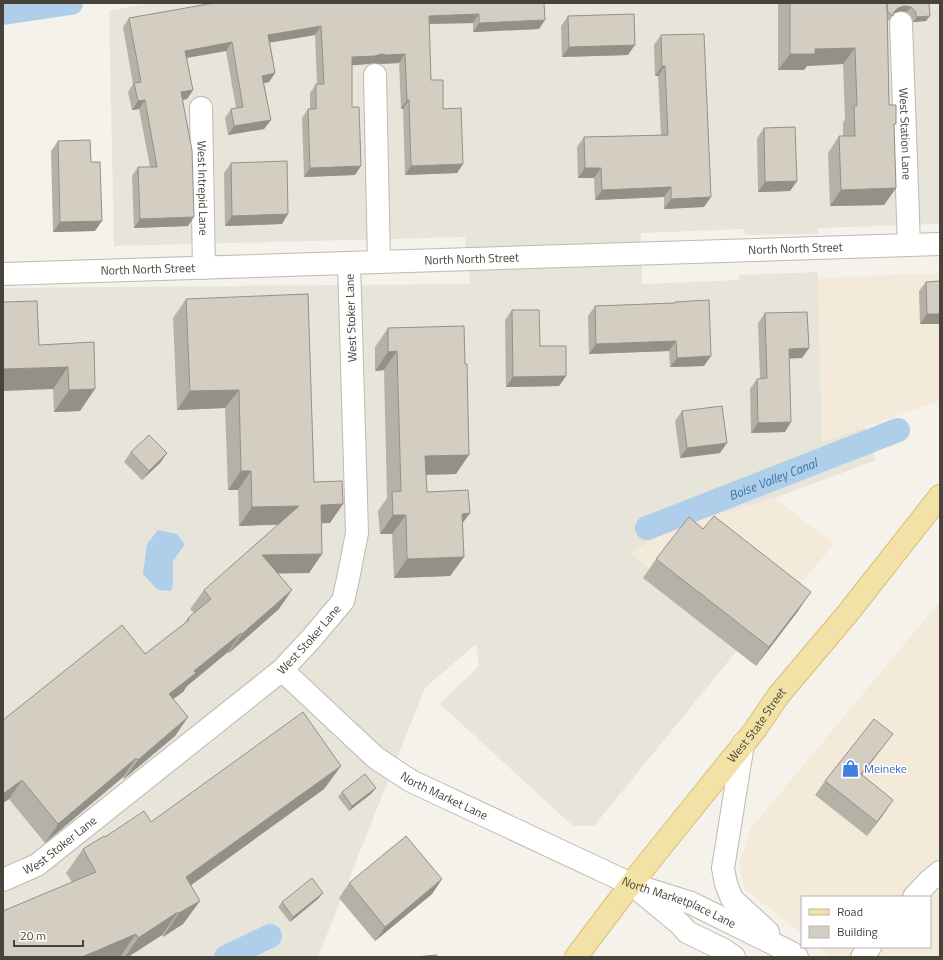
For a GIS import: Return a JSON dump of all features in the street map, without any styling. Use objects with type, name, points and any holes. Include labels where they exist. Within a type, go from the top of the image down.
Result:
[{"type":"main road","name":"West State Street","points":[[576,957],[631,884],[743,744],[778,696],[848,613],[940,496]]},
{"type":"street","name":"West Station Lane","points":[[901,23],[909,245]]},
{"type":"street","points":[[376,75],[379,262]]},
{"type":"street","name":"West Intrepid Lane","points":[[201,108],[204,268]]},
{"type":"street","name":"North North Street","points":[[3,274],[940,244]]},
{"type":"street","name":"West Stoker Lane","points":[[3,880],[37,865],[282,670],[343,601],[357,533],[349,263]]},
{"type":"street","name":"North Market Lane","points":[[282,670],[376,758],[411,781],[631,884]]},
{"type":"street","points":[[743,744],[723,868],[726,884],[732,899],[794,955]]},
{"type":"street","points":[[915,896],[929,880],[940,872]]},
{"type":"street","name":"North Marketplace Lane","points":[[631,884],[692,903],[794,955]]},
{"type":"street","name":"North Marketplace Lane","points":[[631,884],[680,924],[687,932],[724,950],[734,957]]},
{"type":"street","points":[[862,957],[869,948]]},
{"type":"shaded area","points":[[150,3],[940,3],[940,224],[818,228],[818,234],[745,235],[744,229],[641,233],[642,284],[739,280],[739,275],[818,272],[822,442],[865,427],[876,460],[775,498],[669,529],[631,554],[743,643],[594,826],[573,826],[440,704],[479,666],[476,644],[425,688],[318,957],[3,957],[3,288],[470,284],[465,237],[114,246],[109,11]]},
{"type":"shaded area","points":[[940,273],[940,401],[822,442],[818,278]]},
{"type":"shaded area","points":[[775,498],[834,544],[747,647],[630,553],[669,529]]},
{"type":"shaded area","points":[[940,601],[940,957],[830,957],[819,948],[931,948],[931,896],[801,896],[801,933],[745,889],[739,863],[751,828]]},
{"type":"shaded area","points":[[494,955],[492,957],[441,957]]},
{"type":"water","points":[[158,530],[177,534],[185,544],[173,561],[173,584],[171,591],[158,590],[143,574],[147,544]]},
{"type":"building","points":[[214,3],[544,3],[545,20],[479,23],[479,14],[429,16],[431,80],[443,80],[443,109],[461,108],[463,164],[411,166],[409,100],[407,100],[405,54],[381,54],[375,56],[352,57],[352,107],[359,107],[361,166],[310,168],[308,109],[316,109],[316,84],[324,84],[321,26],[268,35],[275,73],[262,76],[271,120],[234,126],[231,109],[243,107],[232,42],[185,51],[193,90],[181,92],[192,150],[194,217],[140,219],[138,167],[157,167],[145,100],[138,101],[134,83],[141,82],[129,18]]},
{"type":"building","points":[[790,3],[887,3],[889,105],[896,105],[896,124],[894,124],[896,188],[841,190],[839,136],[855,136],[854,106],[857,106],[855,48],[815,49],[815,54],[790,54]]},
{"type":"building","points":[[887,3],[929,3],[930,16],[917,17],[915,11],[911,7],[904,6],[898,8],[894,12],[893,16],[887,11]]},
{"type":"building","points":[[634,14],[635,45],[569,47],[568,16]]},
{"type":"building","points":[[704,34],[711,197],[671,199],[671,187],[602,190],[601,168],[585,168],[584,137],[668,135],[665,66],[662,66],[661,35]]},
{"type":"building","points":[[795,127],[797,181],[765,182],[764,128]]},
{"type":"building","points":[[90,140],[91,162],[100,162],[102,221],[60,222],[58,141]]},
{"type":"building","points":[[287,161],[288,214],[232,216],[231,163]]},
{"type":"building","points":[[940,281],[940,314],[927,314],[926,282]]},
{"type":"building","points":[[308,294],[314,482],[342,481],[343,504],[321,505],[322,554],[262,555],[292,590],[242,634],[241,633],[194,671],[196,673],[169,694],[188,717],[138,760],[136,758],[58,824],[22,780],[3,794],[3,720],[122,625],[145,654],[189,620],[188,618],[211,599],[204,590],[299,506],[252,507],[251,471],[241,471],[239,390],[190,391],[186,299]]},
{"type":"building","points":[[709,300],[711,356],[677,358],[676,341],[596,344],[595,306],[675,303]]},
{"type":"building","points":[[37,301],[39,345],[94,342],[95,389],[69,390],[68,367],[3,369],[3,302]]},
{"type":"building","points":[[512,310],[539,310],[540,346],[566,346],[566,376],[513,377]]},
{"type":"building","points":[[807,312],[809,348],[789,349],[791,422],[758,423],[757,379],[767,378],[765,313]]},
{"type":"building","points":[[464,326],[465,364],[467,364],[469,455],[425,456],[427,492],[468,490],[470,513],[462,514],[464,557],[407,559],[406,515],[393,515],[392,492],[401,491],[397,351],[388,352],[388,328]]},
{"type":"building","points":[[722,406],[727,443],[687,448],[682,411]]},
{"type":"building","points":[[149,435],[167,453],[149,471],[131,452]]},
{"type":"building","points":[[714,516],[811,592],[769,647],[656,559],[689,517],[703,529]]},
{"type":"building","points":[[303,712],[341,766],[186,877],[200,901],[179,913],[178,912],[138,938],[136,934],[82,957],[3,957],[3,911],[96,872],[83,849],[104,836],[105,837],[144,811],[151,822]]},
{"type":"building","name":"Meineke","points":[[874,719],[893,734],[861,774],[893,800],[877,822],[825,781]]},
{"type":"building","points":[[365,774],[376,788],[352,806],[342,792]]},
{"type":"building","points":[[406,836],[442,879],[385,927],[349,883]]},
{"type":"building","points":[[312,878],[323,893],[293,917],[282,902]]},
{"type":"building","points":[[437,955],[437,957],[414,957]]},
{"type":"waterway","points":[[3,13],[71,3]]},
{"type":"waterway","name":"Boise Valley Canal","points":[[647,528],[898,430]]},
{"type":"waterway","name":"Boise Valley Canal","points":[[226,957],[270,936]]},
{"type":"place","name":"Meineke","points":[[851,769]]}]
